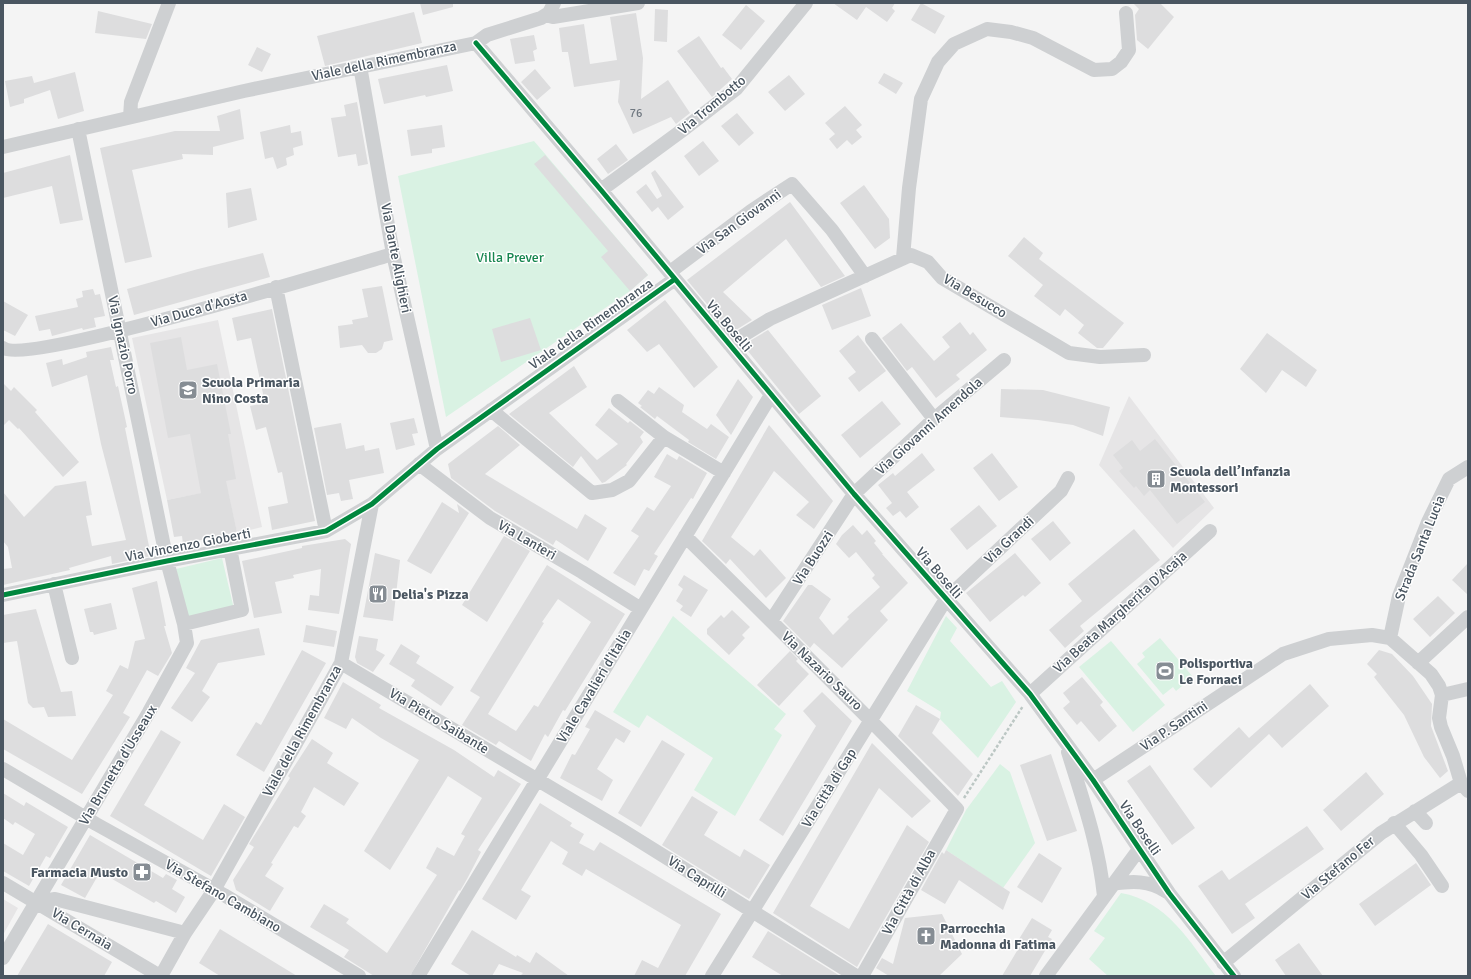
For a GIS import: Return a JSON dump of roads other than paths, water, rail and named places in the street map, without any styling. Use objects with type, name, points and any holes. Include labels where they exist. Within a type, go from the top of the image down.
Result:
[{"type":"street","points":[[130,117],[131,102],[169,3]]},
{"type":"street","points":[[476,43],[487,35],[541,18],[546,15],[554,3]]},
{"type":"street","points":[[546,15],[553,17],[638,3]]},
{"type":"street","name":"Via Trombotto","points":[[601,190],[684,129],[736,88],[806,3]]},
{"type":"street","points":[[903,258],[909,188],[921,100],[938,62],[954,44],[987,29],[1011,32],[1033,38],[1094,70],[1112,69],[1121,62],[1129,50],[1126,13]]},
{"type":"street","name":"Viale della Rimembranza","points":[[3,147],[360,66],[476,43],[672,276],[437,449],[372,504],[341,663],[214,890],[185,933],[160,976]]},
{"type":"street","name":"Via Dante Alighieri","points":[[360,66],[393,254],[437,449]]},
{"type":"street","name":"Via Ignazio Porro","points":[[78,129],[167,561],[184,624]]},
{"type":"street","name":"Via San Giovanni","points":[[672,276],[751,211],[792,184],[832,230],[865,276]]},
{"type":"street","name":"Via Duca d'Aosta","points":[[3,348],[14,351],[37,349],[120,331],[393,254]]},
{"type":"street","name":"Via Besucco","points":[[729,344],[745,332],[770,319],[911,255],[928,262],[942,278],[1069,353],[1100,357],[1144,355]]},
{"type":"street","name":"Via Boselli","points":[[672,276],[854,494],[1030,694],[1093,780],[1169,893],[1234,976]]},
{"type":"street","points":[[276,287],[326,531]]},
{"type":"street","points":[[872,339],[934,419]]},
{"type":"street","name":"Via Giovanni Amendola","points":[[854,494],[934,419],[1004,360]]},
{"type":"street","name":"Viale Cavalieri d'Italia","points":[[418,976],[685,536],[772,396]]},
{"type":"street","points":[[618,401],[664,437],[724,473]]},
{"type":"street","points":[[491,410],[592,492],[612,490],[628,481],[664,437]]},
{"type":"street","name":"Via Lanteri","points":[[419,464],[490,518],[582,572],[641,609]]},
{"type":"street","name":"Strada Santa Lucia","points":[[1390,638],[1399,596],[1428,522],[1449,479],[1468,466]]},
{"type":"street","name":"Via Grandi","points":[[946,599],[1061,491],[1068,478]]},
{"type":"street","name":"Via Buozzi","points":[[771,621],[854,494]]},
{"type":"street","name":"Via Vincenzo Gioberti","points":[[3,595],[230,548],[326,531],[372,504]]},
{"type":"street","name":"Via Beata Margherita D'Acaja","points":[[1030,694],[1210,530]]},
{"type":"street","name":"Via Nazario Sauro","points":[[685,536],[871,719],[956,809]]},
{"type":"street","points":[[184,624],[242,610],[230,548]]},
{"type":"street","points":[[54,584],[72,658]]},
{"type":"street","name":"Via città di Gap","points":[[712,976],[946,599]]},
{"type":"street","points":[[1418,663],[1468,617]]},
{"type":"street","name":"Via Brunetta d'Usseaux","points":[[3,958],[188,643],[184,624]]},
{"type":"street","name":"Via P. Santini","points":[[1093,780],[1283,654],[1329,639],[1372,635],[1390,638]]},
{"type":"street","points":[[1390,638],[1436,679],[1442,695],[1438,718],[1464,787]]},
{"type":"street","name":"Via Pietro Saibante","points":[[341,663],[538,780]]},
{"type":"street","points":[[1442,695],[1468,689]]},
{"type":"street","points":[[1064,740],[1095,841],[1101,869],[1104,896]]},
{"type":"street","name":"Via Stefano Cambiano","points":[[3,769],[86,818],[214,890],[359,976]]},
{"type":"street","name":"Via Caprilli","points":[[538,780],[856,976]]},
{"type":"street","name":"Via Stefano Fer","points":[[1223,963],[1394,823],[1464,787]]},
{"type":"street","name":"Via Città di Alba","points":[[862,976],[956,809]]},
{"type":"street","points":[[1415,811],[1426,823]]},
{"type":"street","points":[[1394,823],[1421,855],[1442,886]]},
{"type":"street","points":[[1046,976],[1112,884],[1140,848]]},
{"type":"street","points":[[1112,884],[1127,882],[1149,883],[1159,886],[1169,893]]},
{"type":"street","name":"Via Cernaia","points":[[3,883],[160,976]]},
{"type":"street","points":[[36,902],[55,899],[185,933]]},
{"type":"place","name":"Scuola Primaria Nino Costa","points":[[188,390]]},
{"type":"place","name":"Scuola dell’Infanzia Montessori","points":[[1156,479]]},
{"type":"place","name":"Delia's Pizza","points":[[378,594]]},
{"type":"place","name":"Polisportiva Le Fornaci","points":[[1165,671]]},
{"type":"place","name":"Farmacia Musto","points":[[142,872]]},
{"type":"place","name":"Parrocchia Madonna di Fatima","points":[[926,936]]},
{"type":"park label","name":"Villa Prever","points":[[510,257]]}]
